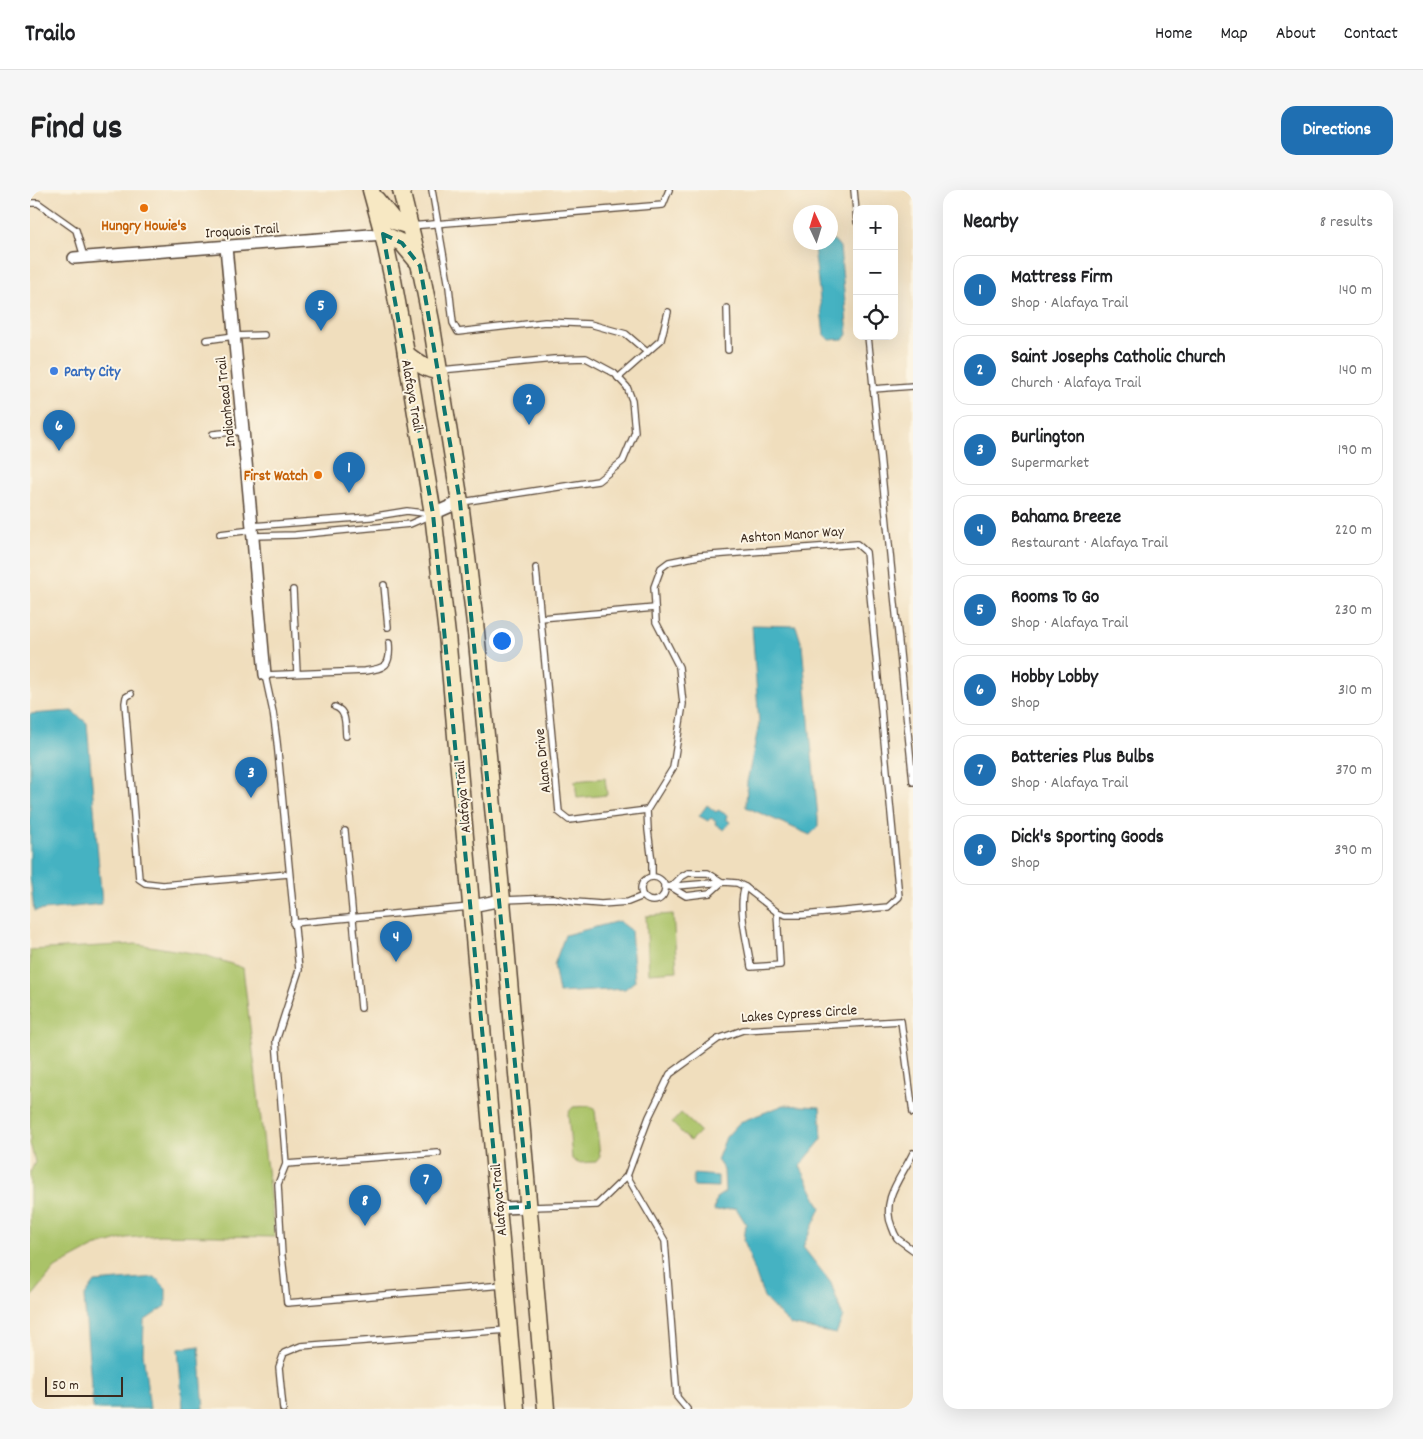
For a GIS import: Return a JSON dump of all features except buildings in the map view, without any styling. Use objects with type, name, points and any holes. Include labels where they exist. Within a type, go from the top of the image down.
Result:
[{"type":"main road","name":"Alafaya Trail","points":[[401,190],[420,266],[439,371],[460,502],[476,632],[502,900],[546,1409]]},
{"type":"main road","name":"Alafaya Trail","points":[[371,192],[393,280],[433,514],[447,635],[516,1409]]},
{"type":"main road","points":[[371,192],[394,220],[410,226]]},
{"type":"main road","points":[[383,234],[402,243],[420,266]]},
{"type":"main road","points":[[406,354],[422,366],[430,370],[439,371]]},
{"type":"street","name":"Iroquois Trail","points":[[79,258],[383,234]]},
{"type":"street","name":"Indianhead Trail","points":[[226,247],[264,675]]},
{"type":"street","points":[[433,514],[460,502]]},
{"type":"street","points":[[472,906],[502,900]]},
{"type":"street","name":"Lakes Cypress Circle","points":[[499,1208],[529,1207]]},
{"type":"lane","points":[[432,190],[449,287],[453,322],[458,332],[545,322],[590,324],[626,334],[647,352]]},
{"type":"lane","points":[[410,226],[663,205],[669,190]]},
{"type":"lane","points":[[854,190],[855,205]]},
{"type":"lane","points":[[30,203],[38,203],[76,230],[79,258]]},
{"type":"lane","points":[[727,308],[728,350]]},
{"type":"lane","points":[[618,378],[661,340],[668,312]]},
{"type":"lane","points":[[206,340],[234,336],[264,335]]},
{"type":"lane","points":[[868,340],[913,782]]},
{"type":"lane","points":[[439,371],[554,359],[586,358],[614,373],[627,387],[632,400],[635,432],[623,461],[598,481],[460,502]]},
{"type":"lane","points":[[873,389],[913,386]]},
{"type":"lane","points":[[213,434],[243,431]]},
{"type":"lane","points":[[220,534],[407,511],[433,514]]},
{"type":"lane","points":[[252,531],[294,535],[410,524],[433,514]]},
{"type":"lane","name":"Ashton Manor Way","points":[[647,810],[673,768],[682,704],[679,667],[656,622],[654,587],[661,568],[668,562],[699,556],[857,544],[866,552],[899,897],[888,908],[803,915],[786,915],[777,912]]},
{"type":"lane","name":"Alana Drive","points":[[536,568],[560,812],[570,820],[647,810]]},
{"type":"lane","points":[[384,585],[388,627]]},
{"type":"lane","points":[[293,590],[297,673]]},
{"type":"lane","points":[[540,618],[655,608]]},
{"type":"lane","points":[[389,643],[389,660],[380,669],[264,675],[273,712],[277,742],[298,970],[276,1041],[286,1164],[278,1184],[287,1304],[506,1284]]},
{"type":"lane","points":[[131,694],[126,697],[125,703],[139,879],[145,883],[163,885],[289,874]]},
{"type":"lane","points":[[905,704],[913,703]]},
{"type":"lane","points":[[335,706],[344,714],[346,736]]},
{"type":"lane","points":[[647,810],[652,877]]},
{"type":"lane","points":[[345,831],[361,1008]]},
{"type":"lane","points":[[722,882],[708,873],[688,873],[668,887],[656,901],[648,900],[642,896],[640,891],[642,883],[652,877],[660,879],[668,887],[686,896],[710,893],[722,882]]},
{"type":"lane","points":[[668,887],[722,882],[737,883],[745,887],[777,912],[780,965],[750,967],[743,912],[742,894],[745,887]]},
{"type":"lane","points":[[502,900],[553,898],[601,904],[628,902],[642,896]]},
{"type":"lane","points":[[293,922],[472,906]]},
{"type":"lane","name":"Lakes Cypress Circle","points":[[529,1207],[597,1205],[627,1176],[649,1117],[670,1074],[718,1039],[743,1030],[901,1021],[913,1113]]},
{"type":"lane","points":[[286,1164],[438,1152]]},
{"type":"lane","points":[[913,1153],[892,1192],[888,1204],[889,1220],[897,1238],[913,1250]]},
{"type":"lane","points":[[627,1176],[665,1241],[677,1397],[687,1409]]},
{"type":"lane","points":[[283,1409],[279,1366],[284,1353],[301,1346],[510,1330]]},
{"type":"highlighted area","points":[[383,234],[402,243],[420,266],[460,502],[529,1207],[499,1208],[433,514]]},
{"type":"green space","points":[[605,778],[607,795],[577,798],[575,781]]},
{"type":"green space","points":[[673,914],[677,971],[649,973],[646,916]]},
{"type":"green space","points":[[137,944],[205,955],[243,968],[275,1237],[160,1235],[126,1238],[94,1247],[55,1268],[30,1299],[30,1173],[35,1162],[30,1143],[30,950]]},
{"type":"green space","points":[[590,1106],[595,1110],[600,1157],[596,1162],[578,1163],[572,1159],[568,1113],[573,1107]]},
{"type":"green space","points":[[681,1113],[700,1131],[690,1141],[672,1123]]},
{"type":"water","points":[[838,245],[840,247],[848,335],[843,339],[830,340],[824,335],[814,250],[838,250]]},
{"type":"water","points":[[752,625],[796,626],[802,645],[818,818],[818,827],[810,835],[746,807],[747,782],[759,724]]},
{"type":"water","points":[[72,711],[87,723],[102,904],[34,911],[30,876],[30,714]]},
{"type":"water","points":[[707,805],[716,812],[718,810],[727,815],[726,819],[730,822],[724,830],[715,824],[716,822],[711,818],[708,821],[699,816]]},
{"type":"water","points":[[619,921],[631,930],[635,981],[625,989],[559,993],[554,965],[565,935]]},
{"type":"water","points":[[784,1105],[820,1107],[822,1139],[800,1166],[821,1208],[803,1247],[831,1283],[843,1317],[836,1334],[790,1325],[764,1298],[744,1240],[746,1224],[736,1208],[714,1211],[716,1198],[725,1192],[724,1170],[717,1160],[726,1137],[740,1122]]},
{"type":"water","points":[[693,1174],[718,1176],[718,1187],[693,1186]]},
{"type":"water","points":[[155,1277],[166,1288],[166,1306],[144,1321],[143,1353],[150,1409],[93,1409],[84,1297],[95,1282]]},
{"type":"water","points":[[199,1346],[204,1409],[183,1409],[178,1349]]},
{"type":"place","name":"Hungry Howie's","points":[[144,208]]},
{"type":"place","name":"Rooms To Go","points":[[321,331]]},
{"type":"place","name":"Party City","points":[[54,371]]},
{"type":"place","name":"Saint Josephs Catholic Church","points":[[529,425]]},
{"type":"place","name":"Hobby Lobby","points":[[59,451]]},
{"type":"place","name":"First Watch","points":[[318,475]]},
{"type":"place","name":"Mattress Firm","points":[[349,493]]},
{"type":"place","name":"Burlington","points":[[251,798]]},
{"type":"place","name":"Bahama Breeze","points":[[396,962]]},
{"type":"place","name":"Batteries Plus Bulbs","points":[[426,1205]]},
{"type":"place","name":"Dick's Sporting Goods","points":[[365,1226]]}]
